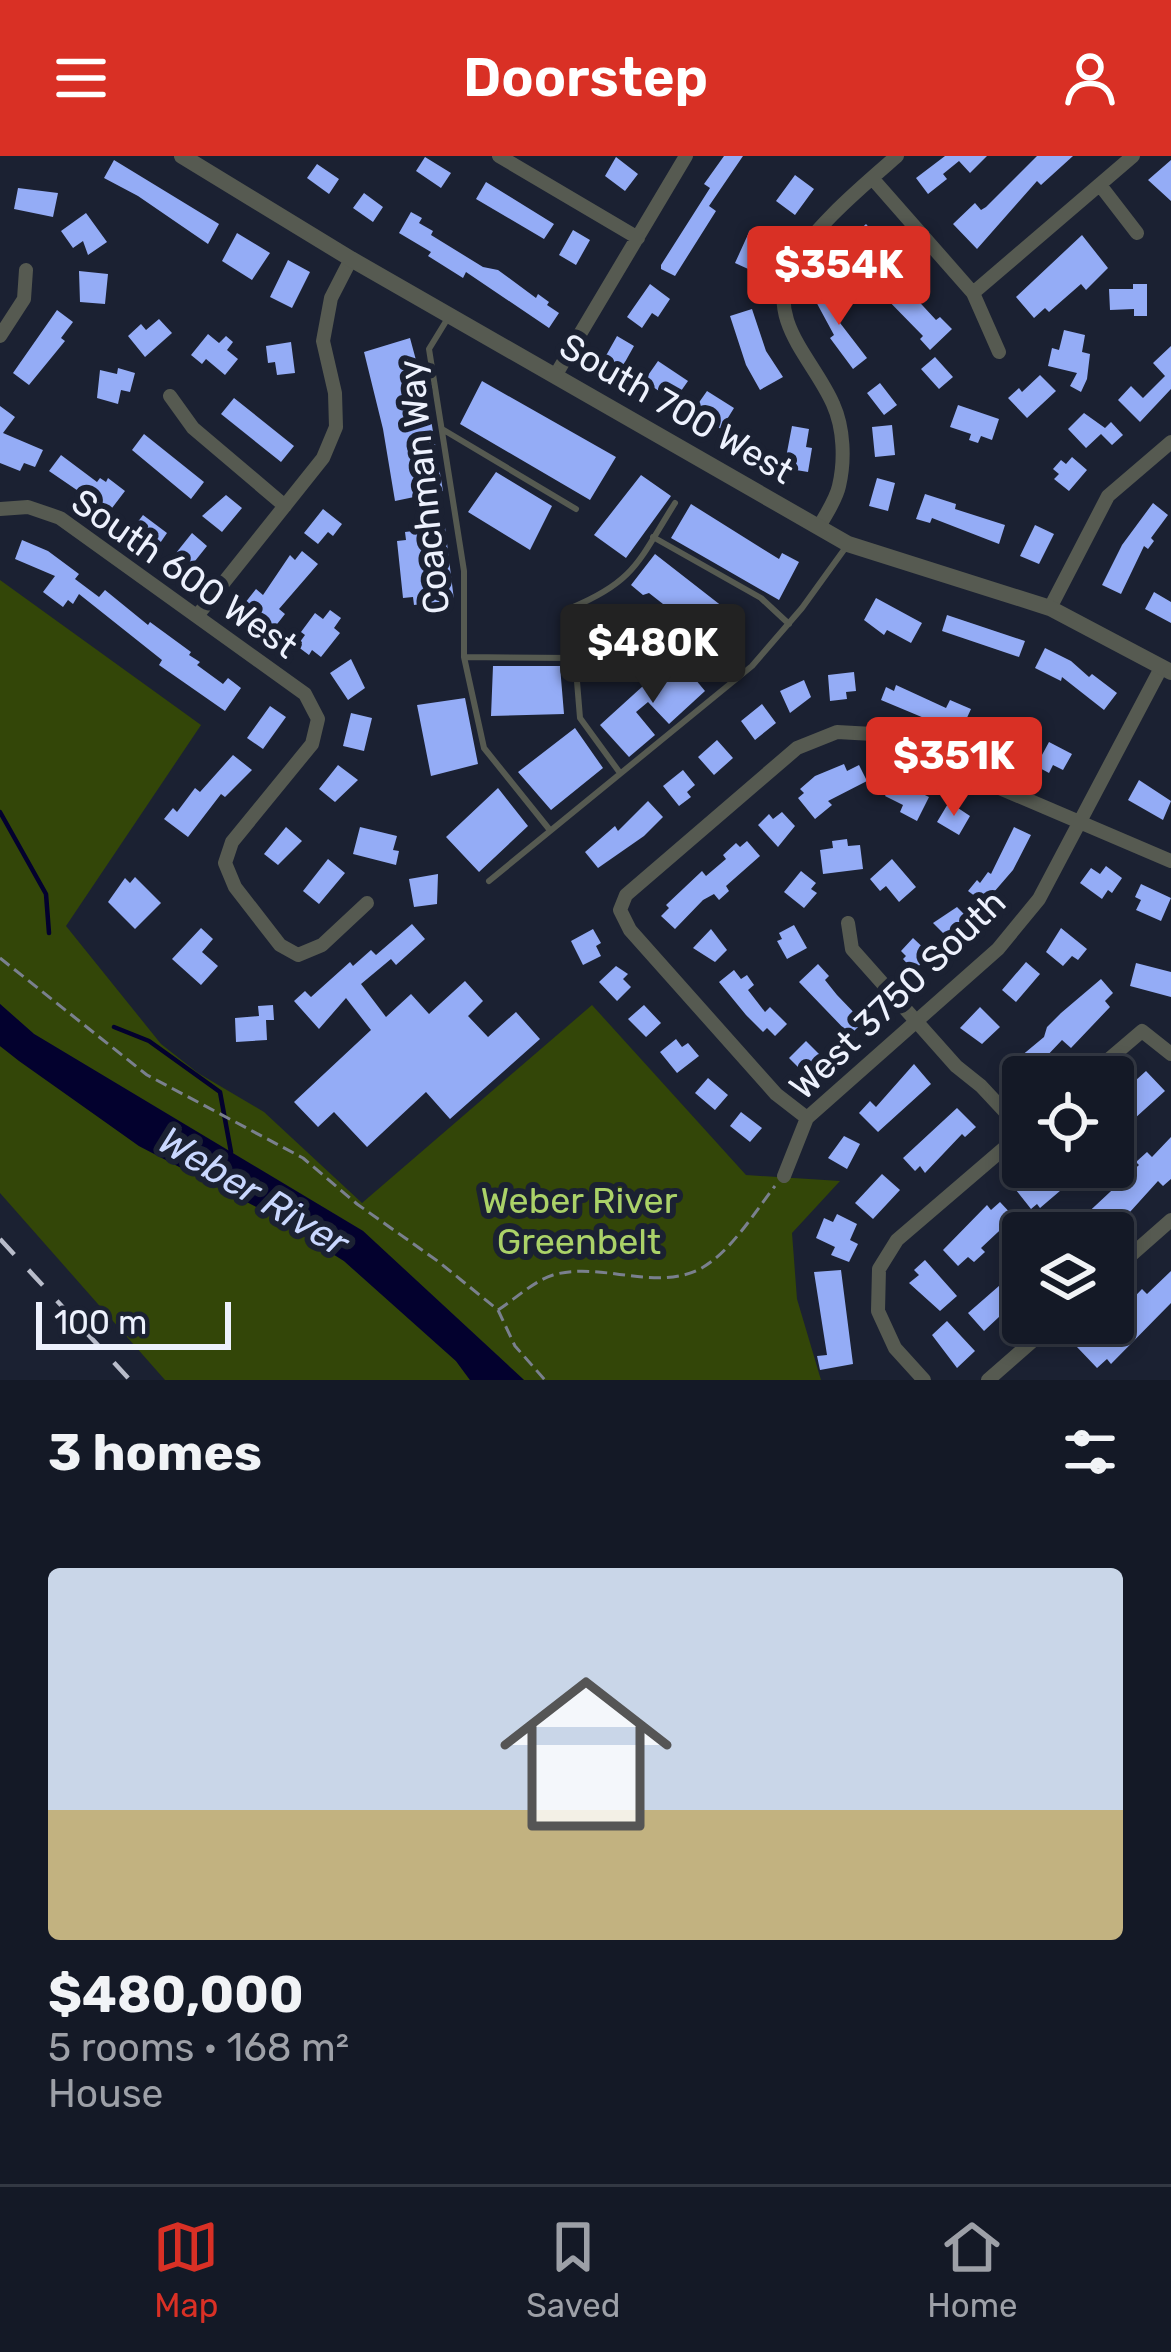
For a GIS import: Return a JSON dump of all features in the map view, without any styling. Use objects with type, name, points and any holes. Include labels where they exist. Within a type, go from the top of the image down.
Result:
[{"type":"street","name":"South 700 West","points":[[182,156],[351,259],[848,544],[1050,608],[1166,670]]},
{"type":"street","points":[[499,156],[638,238]]},
{"type":"street","points":[[555,376],[686,156]]},
{"type":"street","points":[[819,527],[839,489],[843,447],[835,406],[788,327],[782,296],[790,267],[846,200],[897,156]]},
{"type":"street","points":[[973,293],[1133,156]]},
{"type":"street","points":[[872,178],[973,293],[999,352]]},
{"type":"street","points":[[1100,185],[1137,232]]},
{"type":"street","points":[[196,616],[323,458],[336,427],[335,393],[323,341],[331,298],[351,259]]},
{"type":"street","points":[[0,336],[24,299],[26,270]]},
{"type":"street","points":[[170,396],[193,428],[285,506]]},
{"type":"street","points":[[1050,608],[1108,496],[1171,442]]},
{"type":"street","name":"South 600 West","points":[[0,509],[28,507],[60,518],[305,694],[318,719],[312,744],[232,842],[225,863],[235,887],[280,945],[298,955],[322,945],[367,903]]},
{"type":"street","name":"West 3750 South","points":[[784,1176],[806,1118],[998,949],[1039,899],[1166,670]]},
{"type":"street","points":[[806,1118],[776,1094],[630,930],[620,910],[626,895],[797,748],[837,732],[873,734],[1171,861]]},
{"type":"street","points":[[848,923],[853,949],[956,1066],[1002,1108]]},
{"type":"street","points":[[1112,1056],[1142,1030],[1171,1054]]},
{"type":"street","points":[[924,1380],[895,1348],[878,1311],[879,1269],[897,1240],[1002,1149]]},
{"type":"street","points":[[1134,1252],[1171,1220]]},
{"type":"street","points":[[988,1380],[1029,1344]]},
{"type":"lane","name":"Coachman Way","points":[[449,315],[429,350],[464,571],[464,657],[484,748],[549,830]]},
{"type":"lane","points":[[442,429],[576,509]]},
{"type":"lane","points":[[620,773],[580,718],[571,608],[612,590],[631,573],[675,503]]},
{"type":"lane","points":[[653,537],[761,598],[789,623]]},
{"type":"lane","points":[[489,881],[752,666],[848,544]]},
{"type":"lane","name":"Coachman Way","points":[[464,657],[574,658]]},
{"type":"path","points":[[0,958],[174,1092],[212,1106],[303,1158],[498,1310],[515,1346],[544,1380]]},
{"type":"path","points":[[498,1310],[550,1276],[585,1270],[666,1278],[699,1269],[728,1246],[784,1176]]},
{"type":"green space","name":"Weber River Greenbelt","points":[[0,580],[201,725],[66,926],[161,1044],[198,1073],[264,1112],[362,1203],[592,1005],[746,1175],[840,1181],[792,1233],[797,1299],[821,1380],[524,1380],[363,1231],[34,1034],[0,1004]]},
{"type":"green space","name":"Weber River Greenbelt","points":[[0,1046],[139,1146],[266,1212],[344,1261],[456,1361],[470,1380],[165,1380],[0,1193]]},
{"type":"water","name":"Weber River","points":[[0,1004],[34,1034],[363,1231],[524,1380],[470,1380],[456,1361],[344,1261],[266,1212],[139,1146],[19,1061],[0,1046]]},
{"type":"building","points":[[724,156],[743,156],[709,206],[716,211],[675,276],[661,265],[710,188],[704,184]]},
{"type":"building","points":[[945,156],[987,156],[970,173],[959,161],[928,194],[916,178]]},
{"type":"building","points":[[1037,156],[1073,156],[1041,185],[1037,181],[977,249],[953,224],[975,203],[981,210],[986,207]]},
{"type":"building","points":[[425,157],[451,173],[441,188],[416,171]]},
{"type":"building","points":[[616,157],[638,174],[625,191],[605,176]]},
{"type":"building","points":[[114,160],[219,224],[208,244],[104,178]]},
{"type":"building","points":[[1171,160],[1171,201],[1148,180]]},
{"type":"building","points":[[317,164],[339,179],[329,194],[307,178]]},
{"type":"building","points":[[795,175],[814,189],[795,215],[776,201]]},
{"type":"building","points":[[486,182],[554,224],[544,239],[476,199]]},
{"type":"building","points":[[18,188],[58,193],[53,217],[14,209]]},
{"type":"building","points":[[364,193],[383,207],[373,222],[353,208]]},
{"type":"building","points":[[411,212],[422,218],[419,223],[433,231],[431,235],[549,302],[559,313],[549,328],[466,272],[463,278],[428,256],[431,252],[399,233]]},
{"type":"building","points":[[86,213],[107,242],[88,255],[83,241],[73,248],[61,231]]},
{"type":"building","points":[[866,224],[885,245],[881,250],[919,286],[911,293],[936,320],[940,317],[952,329],[930,350],[920,339],[923,336],[877,289],[886,280],[853,236]]},
{"type":"building","points":[[573,230],[590,240],[576,265],[559,255]]},
{"type":"building","points":[[750,230],[771,239],[757,273],[735,263]]},
{"type":"building","points":[[237,233],[270,253],[252,280],[222,261]]},
{"type":"building","points":[[1082,235],[1108,268],[1086,290],[1081,284],[1049,312],[1045,308],[1034,318],[1016,297]]},
{"type":"building","points":[[288,260],[310,272],[292,308],[270,297]]},
{"type":"building","points":[[79,271],[108,274],[105,304],[80,302]]},
{"type":"building","points":[[650,284],[670,299],[658,317],[652,313],[642,328],[627,317]]},
{"type":"building","points":[[1133,284],[1147,284],[1147,316],[1134,316],[1134,309],[1110,310],[1109,289],[1133,289]]},
{"type":"building","points":[[831,288],[846,314],[837,319],[867,358],[853,369],[830,338],[834,335],[814,298]]},
{"type":"building","points":[[752,309],[766,351],[783,377],[760,390],[730,316]]},
{"type":"building","points":[[57,310],[73,322],[61,338],[65,341],[29,385],[13,373]]},
{"type":"building","points":[[159,319],[172,333],[145,357],[128,336],[141,324],[146,330]]},
{"type":"building","points":[[1064,330],[1085,335],[1082,352],[1090,354],[1081,392],[1070,386],[1077,373],[1048,366],[1052,348],[1059,350]]},
{"type":"building","points":[[208,334],[219,343],[226,336],[233,342],[227,350],[238,359],[225,375],[206,359],[202,364],[191,355]]},
{"type":"building","points":[[617,336],[634,346],[620,371],[603,361]]},
{"type":"building","points":[[410,338],[429,408],[443,491],[395,501],[364,352]]},
{"type":"building","points":[[291,342],[295,373],[277,375],[275,362],[268,363],[266,346]]},
{"type":"building","points":[[1171,346],[1171,389],[1140,422],[1118,400],[1131,386],[1143,398],[1165,376],[1153,363]]},
{"type":"building","points":[[935,357],[953,377],[939,389],[921,369]]},
{"type":"building","points":[[658,361],[688,381],[674,401],[644,381]]},
{"type":"building","points":[[118,368],[135,373],[130,392],[121,390],[118,404],[97,398],[100,370],[117,374]]},
{"type":"building","points":[[1040,375],[1056,391],[1027,418],[1008,398]]},
{"type":"building","points":[[482,381],[616,457],[590,500],[460,424]]},
{"type":"building","points":[[880,383],[897,405],[884,415],[867,393]]},
{"type":"building","points":[[707,391],[734,408],[721,429],[693,411]]},
{"type":"building","points":[[234,398],[294,446],[281,462],[221,414]]},
{"type":"building","points":[[958,405],[999,419],[992,440],[981,436],[978,443],[969,440],[971,434],[950,427]]},
{"type":"building","points":[[0,406],[15,417],[3,433],[43,450],[35,467],[24,463],[20,471],[0,463]]},
{"type":"building","points":[[1084,413],[1105,428],[1111,422],[1123,435],[1112,445],[1101,434],[1086,448],[1068,429]]},
{"type":"building","points":[[892,425],[895,455],[875,457],[872,427]]},
{"type":"building","points":[[792,426],[809,429],[808,472],[784,468]]},
{"type":"building","points":[[144,434],[204,482],[191,499],[132,450]]},
{"type":"building","points":[[61,455],[97,482],[108,478],[125,491],[109,512],[49,471]]},
{"type":"building","points":[[1072,457],[1087,470],[1069,491],[1054,479],[1059,474],[1053,469]]},
{"type":"building","points":[[496,472],[552,506],[530,550],[468,512]]},
{"type":"building","points":[[641,475],[671,496],[626,558],[594,535]]},
{"type":"building","points":[[877,478],[895,483],[888,511],[869,506]]},
{"type":"building","points":[[925,494],[1005,525],[999,544],[932,518],[930,523],[916,519]]},
{"type":"building","points":[[226,495],[242,508],[222,532],[202,516]]},
{"type":"building","points":[[1153,503],[1168,515],[1151,538],[1154,541],[1148,549],[1144,546],[1121,594],[1102,585],[1122,545]]},
{"type":"building","points":[[691,504],[779,559],[782,553],[799,562],[779,600],[671,538]]},
{"type":"building","points":[[323,509],[342,524],[318,544],[304,533]]},
{"type":"building","points":[[143,515],[167,533],[156,549],[131,531]]},
{"type":"building","points":[[1035,525],[1054,534],[1039,564],[1020,556]]},
{"type":"building","points":[[445,527],[454,600],[414,605],[413,597],[403,598],[397,541],[406,540],[405,532]]},
{"type":"building","points":[[192,533],[207,546],[187,571],[172,558]]},
{"type":"building","points":[[22,540],[48,551],[79,574],[75,579],[99,597],[105,590],[148,625],[150,622],[191,652],[200,662],[197,665],[223,684],[228,678],[241,688],[225,711],[159,665],[162,660],[79,594],[73,604],[68,600],[63,607],[43,592],[55,576],[15,559]]},
{"type":"building","points":[[302,551],[318,564],[279,609],[285,614],[274,628],[241,608],[256,589],[263,595],[290,555],[295,560]]},
{"type":"building","points":[[655,554],[741,621],[717,653],[701,641],[705,637],[649,593],[643,595],[631,585]]},
{"type":"building","points":[[1154,592],[1171,602],[1171,623],[1145,609]]},
{"type":"building","points":[[876,598],[922,623],[911,643],[887,630],[884,635],[864,620]]},
{"type":"building","points":[[330,610],[341,618],[334,628],[340,633],[321,657],[312,650],[309,655],[297,646],[305,635],[301,632],[315,613],[323,619]]},
{"type":"building","points":[[601,611],[627,611],[627,680],[601,680]]},
{"type":"building","points":[[947,615],[1025,641],[1019,657],[942,631]]},
{"type":"building","points":[[1045,648],[1117,693],[1104,710],[1062,677],[1061,681],[1035,668]]},
{"type":"building","points":[[676,656],[705,691],[669,724],[648,702],[636,712],[655,735],[629,757],[600,725]]},
{"type":"building","points":[[351,659],[365,688],[348,700],[330,673]]},
{"type":"building","points":[[493,666],[560,666],[564,714],[491,716]]},
{"type":"building","points":[[854,672],[856,691],[846,692],[847,699],[830,701],[828,675]]},
{"type":"building","points":[[804,680],[811,697],[790,713],[780,691]]},
{"type":"building","points":[[896,685],[946,708],[950,700],[971,709],[960,733],[881,700],[886,687],[894,691]]},
{"type":"building","points":[[465,698],[478,764],[431,776],[417,705]]},
{"type":"building","points":[[762,704],[776,723],[755,740],[741,721]]},
{"type":"building","points":[[270,706],[286,717],[263,749],[247,738]]},
{"type":"building","points":[[351,713],[372,718],[364,751],[343,746]]},
{"type":"building","points":[[997,721],[1020,732],[1011,750],[985,744]]},
{"type":"building","points":[[575,728],[603,768],[551,810],[518,772]]},
{"type":"building","points":[[717,740],[733,758],[714,775],[698,757]]},
{"type":"building","points":[[1049,742],[1072,754],[1063,770],[1053,765],[1049,773],[1036,766]]},
{"type":"building","points":[[233,755],[252,770],[225,797],[221,794],[188,837],[164,819],[173,808],[177,812],[195,788],[200,792]]},
{"type":"building","points":[[844,764],[847,771],[859,765],[867,781],[828,801],[832,805],[815,819],[798,798],[804,793],[800,789],[815,776]]},
{"type":"building","points":[[338,765],[358,780],[335,802],[319,789]]},
{"type":"building","points":[[683,770],[695,785],[687,792],[691,797],[679,806],[663,786]]},
{"type":"building","points":[[894,780],[929,797],[917,821],[900,812],[903,805],[885,796]]},
{"type":"building","points":[[1139,780],[1171,801],[1163,820],[1128,800]]},
{"type":"building","points":[[498,788],[528,826],[479,872],[446,837]]},
{"type":"building","points":[[648,801],[663,817],[598,868],[585,852],[615,826],[618,831]]},
{"type":"building","points":[[949,802],[970,816],[959,835],[937,822]]},
{"type":"building","points":[[782,812],[795,826],[778,847],[758,825],[769,814],[773,819]]},
{"type":"building","points":[[286,827],[302,841],[278,865],[264,854]]},
{"type":"building","points":[[360,827],[397,836],[396,865],[353,854]]},
{"type":"building","points":[[1014,827],[1031,835],[1013,870],[994,892],[1000,897],[991,908],[968,891],[991,874]]},
{"type":"building","points":[[847,839],[848,846],[860,845],[863,869],[823,874],[820,850],[833,848],[832,841]]},
{"type":"building","points":[[747,841],[760,856],[726,886],[729,891],[719,900],[714,894],[703,900],[675,929],[661,916],[669,908],[666,905],[702,871],[706,876],[736,843],[740,847]]},
{"type":"building","points":[[328,859],[345,873],[319,904],[303,891]]},
{"type":"building","points":[[892,859],[916,887],[899,902],[886,886],[880,891],[870,879]]},
{"type":"building","points":[[1106,866],[1122,878],[1102,899],[1080,883],[1091,868],[1100,874]]},
{"type":"building","points":[[801,871],[816,883],[811,889],[817,893],[804,908],[784,892]]},
{"type":"building","points":[[438,874],[437,904],[414,907],[409,879]]},
{"type":"building","points":[[135,877],[161,903],[135,929],[108,902],[125,878],[130,883]]},
{"type":"building","points":[[1141,884],[1171,898],[1161,921],[1136,910]]},
{"type":"building","points":[[957,907],[969,919],[962,926],[967,931],[954,944],[933,923]]},
{"type":"building","points":[[412,924],[425,939],[396,965],[391,959],[361,984],[386,1017],[411,994],[429,1014],[465,981],[483,1001],[468,1016],[488,1037],[516,1012],[540,1039],[450,1119],[426,1092],[367,1147],[334,1112],[318,1127],[294,1102],[371,1030],[346,998],[319,1029],[294,1001],[305,991],[311,997],[371,950],[376,955]]},
{"type":"building","points":[[794,925],[807,948],[787,959],[777,941],[782,939],[779,933]]},
{"type":"building","points":[[201,928],[213,939],[202,952],[218,966],[201,985],[172,959]]},
{"type":"building","points":[[1061,928],[1087,949],[1078,960],[1072,956],[1063,966],[1046,952]]},
{"type":"building","points":[[593,929],[601,943],[596,946],[601,956],[583,965],[571,941]]},
{"type":"building","points":[[711,929],[727,950],[715,962],[693,948]]},
{"type":"building","points":[[913,938],[930,954],[914,971],[901,951]]},
{"type":"building","points":[[1026,962],[1040,974],[1016,1002],[1002,990]]},
{"type":"building","points":[[1136,963],[1171,972],[1171,997],[1130,986]]},
{"type":"building","points":[[818,964],[829,976],[825,980],[863,1022],[850,1035],[799,982]]},
{"type":"building","points":[[616,966],[628,974],[623,979],[631,987],[617,1001],[599,982]]},
{"type":"building","points":[[734,970],[741,979],[747,975],[754,985],[748,990],[765,1012],[770,1007],[787,1024],[775,1036],[767,1028],[763,1032],[719,982]]},
{"type":"building","points":[[1101,979],[1113,993],[1105,1001],[1110,1007],[1071,1048],[1062,1040],[1047,1056],[1021,1056],[1044,1037],[1061,1013]]},
{"type":"building","points":[[273,1005],[274,1020],[266,1020],[267,1040],[236,1042],[235,1018],[259,1016],[258,1006]]},
{"type":"building","points":[[644,1005],[661,1023],[646,1037],[628,1019]]},
{"type":"building","points":[[980,1007],[1000,1027],[982,1044],[960,1028]]},
{"type":"building","points":[[676,1039],[682,1047],[688,1043],[699,1056],[677,1073],[660,1052]]},
{"type":"building","points":[[806,1041],[822,1057],[801,1070],[789,1058]]},
{"type":"building","points":[[914,1064],[931,1084],[878,1132],[859,1113],[870,1101],[876,1107]]},
{"type":"building","points":[[1146,1071],[1165,1091],[1134,1119],[1134,1082]]},
{"type":"building","points":[[708,1078],[728,1095],[715,1110],[695,1093]]},
{"type":"building","points":[[957,1108],[976,1127],[965,1137],[962,1134],[925,1173],[920,1166],[915,1171],[903,1158]]},
{"type":"building","points":[[741,1112],[762,1128],[750,1142],[730,1126]]},
{"type":"building","points":[[844,1136],[860,1144],[847,1169],[828,1158]]},
{"type":"building","points":[[1171,1137],[1171,1179],[1163,1186],[1158,1181],[1130,1212],[1089,1212],[1114,1188],[1134,1188],[1136,1162],[1147,1152],[1152,1157]]},
{"type":"building","points":[[882,1174],[900,1190],[873,1219],[855,1203]]},
{"type":"building","points":[[1063,1188],[1040,1208],[1037,1204],[1031,1209],[1016,1190]]},
{"type":"building","points":[[1000,1202],[1009,1212],[1002,1212],[1002,1228],[974,1262],[968,1257],[958,1266],[943,1250],[987,1205],[991,1210]]},
{"type":"building","points":[[837,1214],[857,1224],[850,1240],[858,1244],[849,1262],[831,1255],[835,1247],[816,1238],[824,1218],[833,1222]]},
{"type":"building","points":[[925,1260],[957,1296],[940,1311],[909,1283],[919,1275],[914,1270]]},
{"type":"building","points":[[841,1270],[853,1364],[820,1370],[817,1356],[827,1355],[814,1272]]},
{"type":"building","points":[[1171,1271],[1171,1303],[1134,1341],[1134,1297],[1142,1289],[1147,1294]]},
{"type":"building","points":[[1002,1283],[1002,1318],[984,1331],[968,1313]]},
{"type":"building","points":[[947,1321],[975,1351],[957,1368],[932,1335]]},
{"type":"building","points":[[1131,1344],[1111,1364],[1107,1359],[1097,1368],[1077,1347]]},
{"type":"waterway","points":[[0,812],[46,894],[49,933]]},
{"type":"waterway","name":"Weber River","points":[[114,1027],[149,1041],[220,1092],[231,1152]]},
{"type":"railway","points":[[0,1239],[130,1380]]}]
